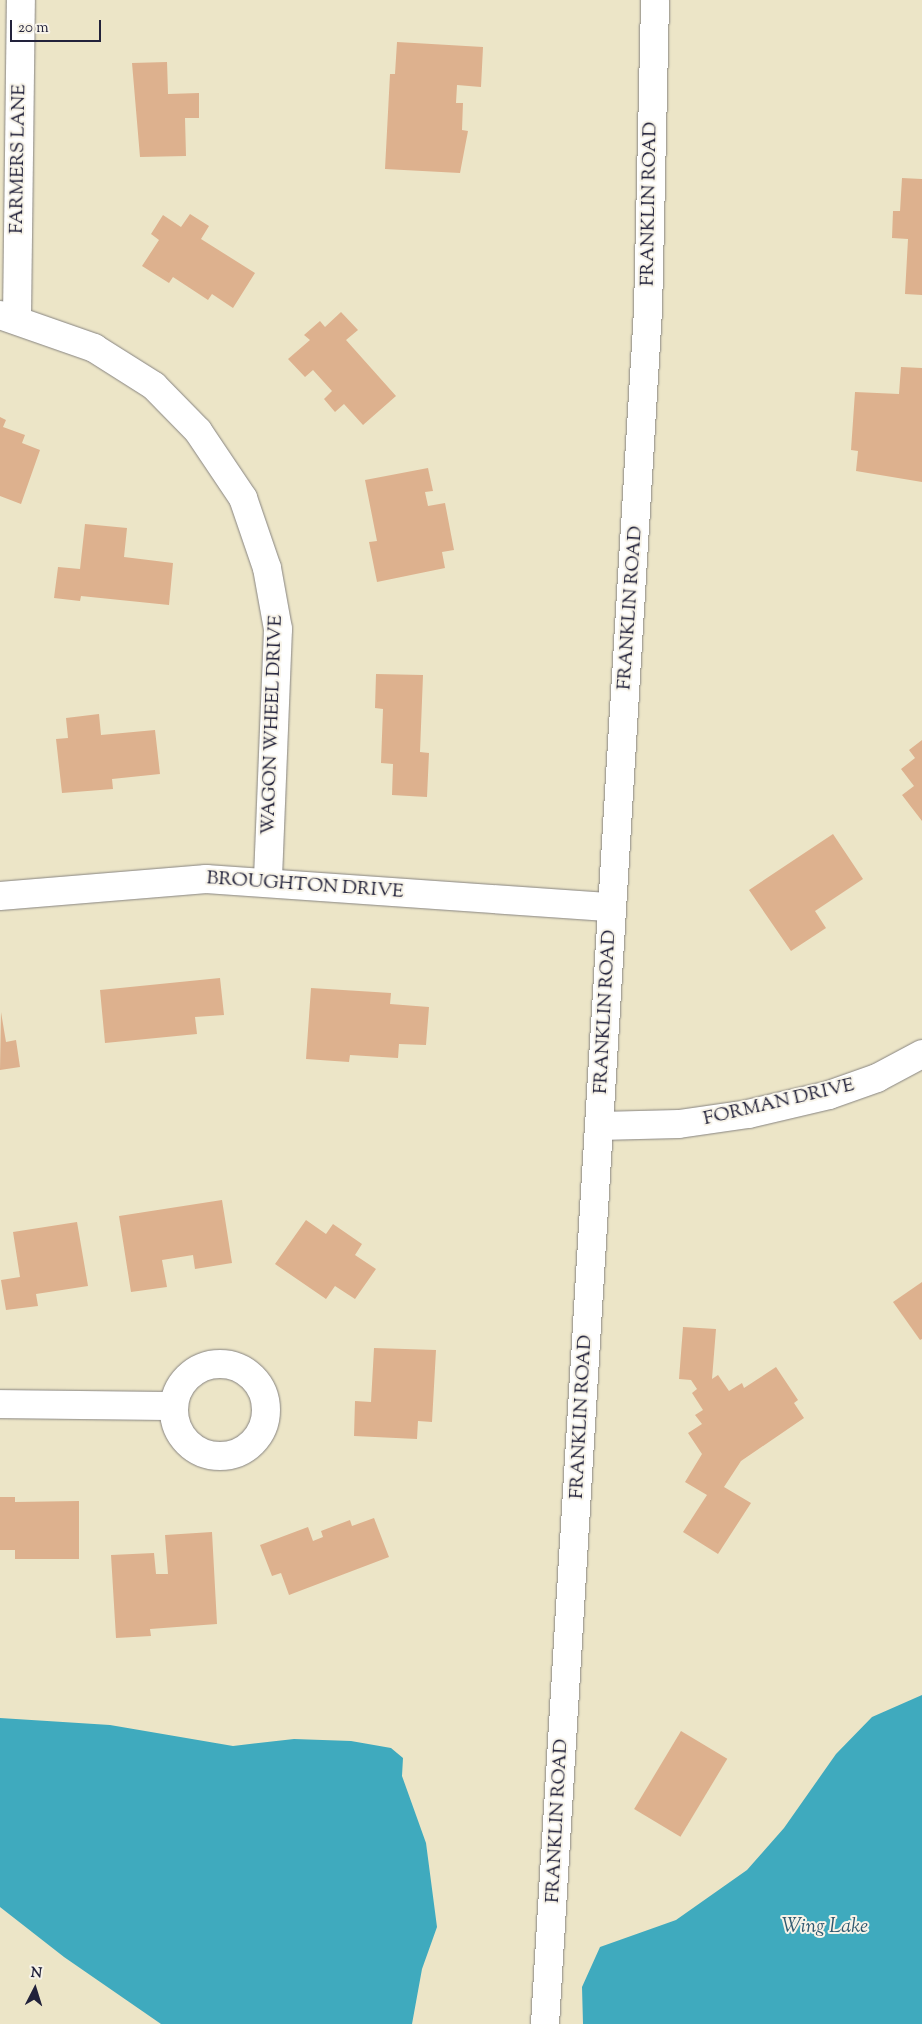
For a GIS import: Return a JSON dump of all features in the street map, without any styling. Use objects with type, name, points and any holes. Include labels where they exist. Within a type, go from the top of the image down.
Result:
[{"type":"street","name":"FARMERS LANE","points":[[8,316],[21,0]]},
{"type":"street","name":"FRANKLIN ROAD","points":[[544,2024],[648,311],[655,0]]},
{"type":"street","name":"WAGON WHEEL DRIVE","points":[[8,316],[94,348],[154,386],[198,431],[243,498],[268,568],[277,620],[268,882]]},
{"type":"street","name":"BROUGHTON DRIVE","points":[[0,896],[147,880],[268,882],[611,907]]},
{"type":"street","name":"FORMAN DRIVE","points":[[600,1126],[679,1124],[748,1114],[830,1095],[877,1078],[922,1054]]},
{"type":"street","points":[[0,1404],[174,1406]]},
{"type":"water","name":"Wing Lake","points":[[922,1695],[922,2024],[583,2024],[582,1987],[600,1947],[676,1920],[747,1870],[784,1828],[836,1754],[872,1717]]},
{"type":"water","points":[[0,1718],[110,1725],[233,1746],[294,1739],[351,1741],[391,1748],[403,1758],[402,1776],[426,1843],[437,1927],[422,1969],[412,2024],[161,2024],[64,1957],[0,1907]]},
{"type":"building","points":[[397,42],[483,47],[481,87],[457,85],[456,103],[463,103],[462,130],[468,131],[460,173],[385,169],[390,74],[395,74]]},
{"type":"building","points":[[167,62],[168,94],[199,93],[199,118],[185,118],[186,156],[140,157],[132,63]]},
{"type":"building","points":[[902,178],[922,179],[922,295],[905,294],[908,239],[892,238],[893,211],[900,211]]},
{"type":"building","points":[[190,214],[209,226],[201,239],[255,273],[233,308],[212,294],[208,300],[173,277],[169,283],[142,266],[159,240],[151,234],[163,215],[181,227]]},
{"type":"building","points":[[341,312],[358,330],[346,340],[396,396],[363,425],[344,404],[335,412],[324,399],[332,391],[313,370],[305,377],[288,359],[310,340],[304,335],[320,321],[325,327]]},
{"type":"building","points":[[901,367],[922,368],[922,482],[856,471],[858,451],[851,450],[855,392],[899,394]]},
{"type":"building","points":[[0,417],[6,420],[3,427],[25,435],[22,443],[40,450],[21,504],[0,496]]},
{"type":"building","points":[[428,468],[433,491],[425,492],[428,506],[445,503],[454,550],[442,552],[445,568],[377,582],[369,542],[377,541],[365,480]]},
{"type":"building","points":[[85,524],[127,528],[124,557],[173,563],[169,605],[81,596],[80,601],[54,598],[58,567],[80,569]]},
{"type":"building","points":[[376,674],[423,675],[420,752],[429,753],[427,797],[392,795],[393,764],[381,763],[383,709],[375,708]]},
{"type":"building","points":[[99,714],[101,735],[155,730],[160,774],[112,779],[113,789],[62,793],[56,739],[68,738],[66,718]]},
{"type":"building","points":[[922,740],[922,821],[902,795],[914,786],[901,769],[915,758],[909,750]]},
{"type":"building","points":[[833,834],[863,879],[815,911],[826,928],[791,951],[749,890]]},
{"type":"building","points":[[220,978],[224,1015],[195,1017],[197,1034],[105,1043],[100,990]]},
{"type":"building","points":[[311,988],[391,993],[390,1004],[429,1007],[426,1045],[399,1044],[398,1058],[350,1055],[349,1062],[306,1059]]},
{"type":"building","points":[[1,1012],[6,1042],[16,1040],[20,1067],[0,1070]]},
{"type":"building","points":[[222,1200],[232,1263],[195,1269],[193,1255],[162,1260],[167,1287],[131,1292],[119,1216]]},
{"type":"building","points":[[306,1220],[326,1234],[333,1224],[362,1244],[355,1255],[376,1269],[355,1299],[335,1286],[326,1299],[275,1264]]},
{"type":"building","points":[[77,1222],[88,1286],[36,1294],[38,1306],[6,1310],[1,1280],[20,1277],[13,1232]]},
{"type":"building","points":[[922,1282],[922,1339],[920,1340],[893,1302]]},
{"type":"building","points":[[683,1327],[716,1329],[712,1379],[718,1375],[729,1391],[742,1383],[744,1388],[776,1367],[798,1400],[794,1403],[804,1418],[741,1461],[724,1487],[751,1503],[718,1554],[683,1532],[707,1495],[685,1482],[702,1454],[688,1433],[702,1424],[695,1415],[703,1410],[692,1393],[697,1389],[691,1380],[679,1379]]},
{"type":"building","points":[[374,1348],[436,1350],[432,1422],[418,1421],[417,1439],[354,1436],[355,1401],[371,1402]]},
{"type":"building","points":[[0,1497],[15,1497],[15,1502],[79,1501],[79,1559],[15,1559],[15,1550],[0,1550]]},
{"type":"building","points":[[374,1518],[389,1557],[289,1595],[281,1573],[272,1576],[260,1545],[308,1527],[313,1541],[323,1537],[321,1531],[350,1520],[352,1526]]},
{"type":"building","points":[[212,1532],[217,1624],[150,1629],[151,1636],[116,1638],[111,1555],[154,1553],[156,1574],[168,1574],[165,1535]]},
{"type":"building","points":[[681,1731],[727,1759],[680,1837],[634,1809]]}]
